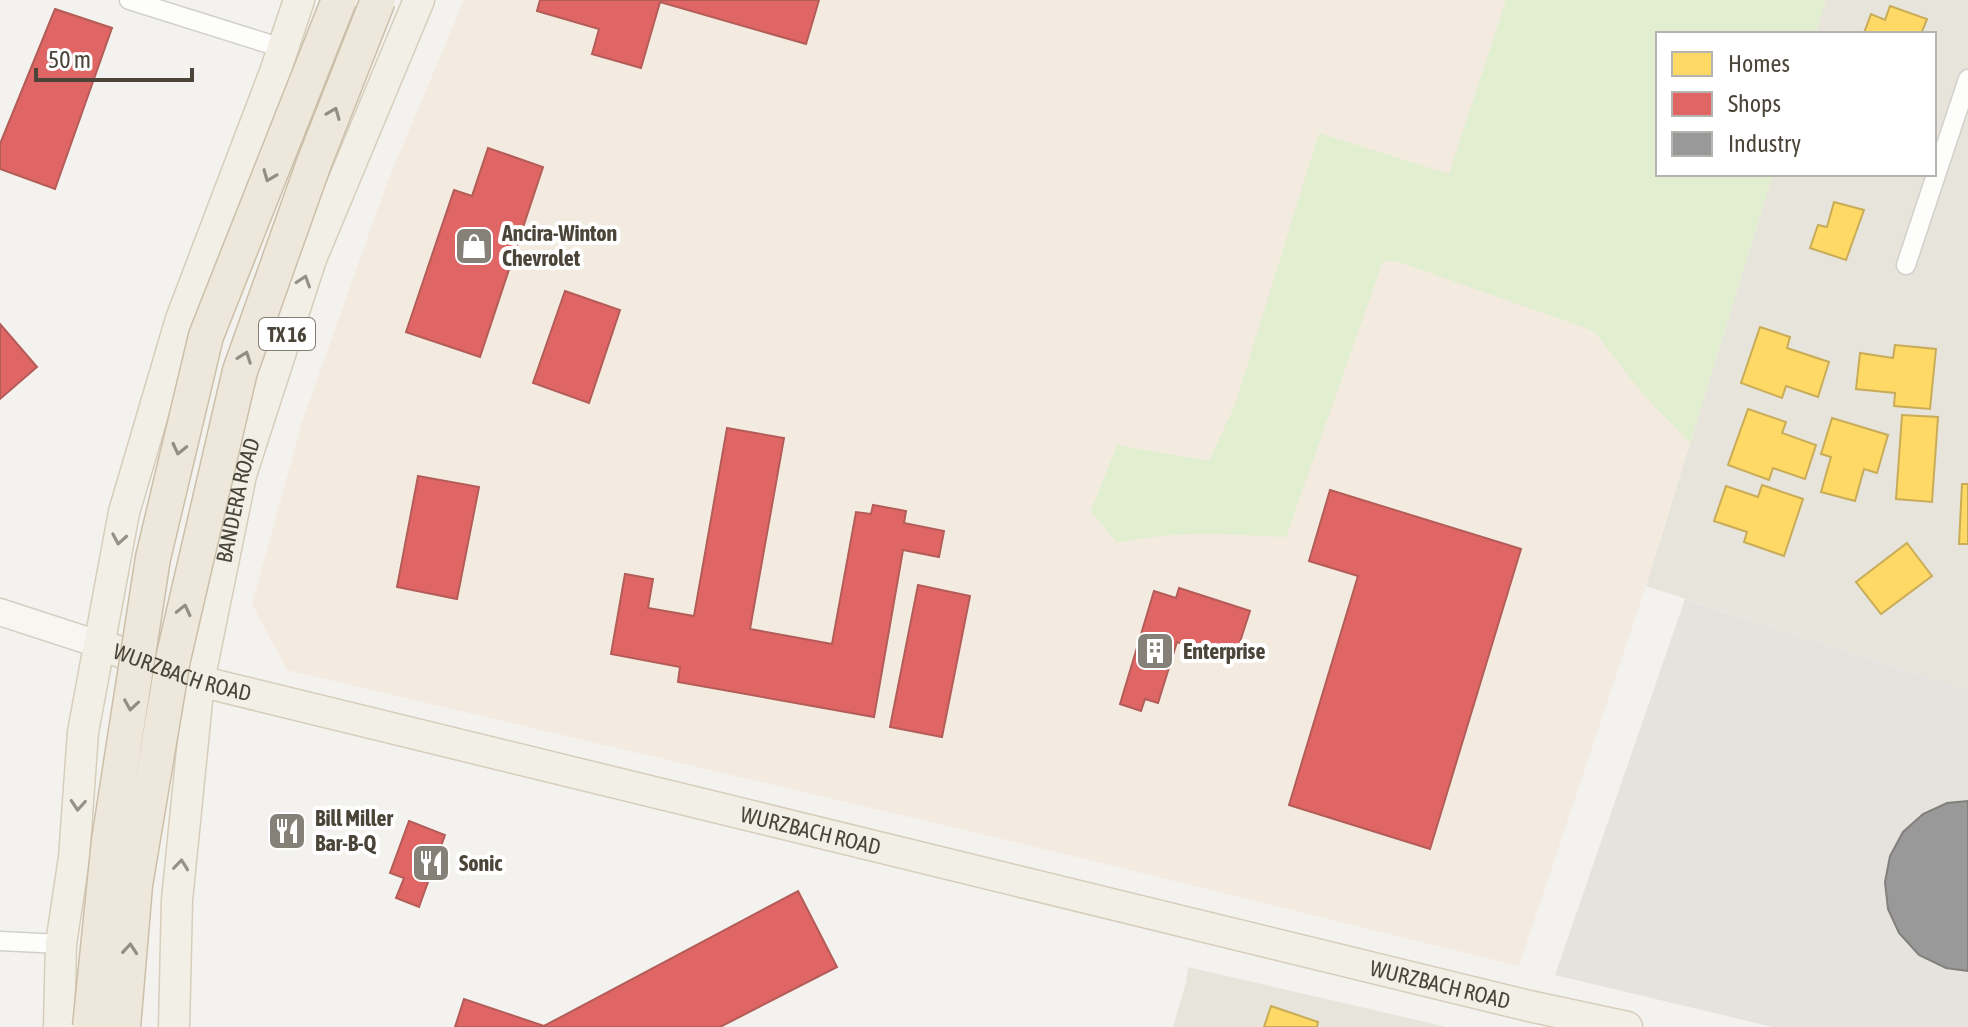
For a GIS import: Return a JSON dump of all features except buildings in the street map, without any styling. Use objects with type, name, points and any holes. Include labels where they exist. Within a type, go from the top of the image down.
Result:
[{"type":"highway","points":[[90,1027],[109,841],[153,558],[206,336],[339,0]]},
{"type":"highway","points":[[123,1027],[135,885],[173,659],[240,371],[314,163],[378,0]]},
{"type":"main road","points":[[59,1027],[61,944],[74,858],[83,732],[124,512],[181,319],[275,72],[299,0]]},
{"type":"main road","name":"BANDERA ROAD","points":[[174,1027],[177,900],[199,681],[246,461],[311,259],[417,0]]},
{"type":"main road","name":"WURZBACH ROAD","points":[[0,612],[199,681],[1529,1006],[1627,1027]]},
{"type":"street","points":[[129,0],[282,48]]},
{"type":"street","points":[[1906,265],[1960,128],[1968,79]]},
{"type":"street","points":[[0,941],[61,944]]},
{"type":"shaded area","points":[[464,0],[1826,0],[1816,32],[1656,32],[1656,176],[1772,176],[1646,586],[1519,966],[1040,848],[287,670],[252,604],[302,422],[387,183]]},
{"type":"shaded area","points":[[1826,0],[1968,0],[1968,690],[1646,586],[1772,176],[1936,176],[1936,32],[1816,32]]},
{"type":"shaded area","points":[[1685,599],[1968,690],[1968,1027],[1773,1027],[1555,975]]},
{"type":"shaded area","points":[[1188,967],[1447,1027],[1173,1027]]},
{"type":"green space","points":[[1506,0],[1826,0],[1816,32],[1656,32],[1656,176],[1772,176],[1690,443],[1641,392],[1594,331],[1396,261],[1383,261],[1286,537],[1180,535],[1117,543],[1091,511],[1117,445],[1209,461],[1235,405],[1319,133],[1449,174]]},
{"type":"place","name":"Ancira-Winton Chevrolet","points":[[474,246]]},
{"type":"place","name":"Enterprise","points":[[1155,651]]},
{"type":"place","name":"Bill Miller Bar-B-Q","points":[[287,831]]},
{"type":"place","name":"Sonic","points":[[431,863]]}]
